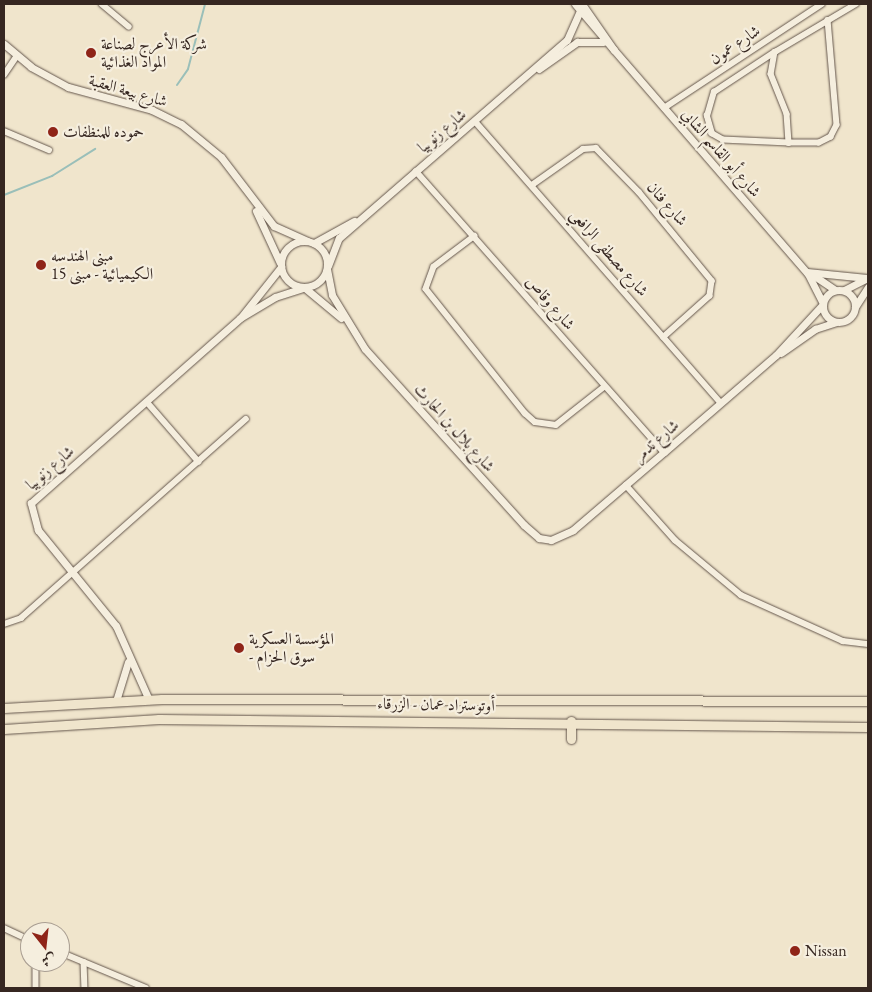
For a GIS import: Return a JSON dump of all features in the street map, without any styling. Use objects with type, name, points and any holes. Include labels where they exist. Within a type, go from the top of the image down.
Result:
[{"type":"highway","points":[[851,700],[868,695]]},
{"type":"highway","name":"أوتوستراد عمان - الزرقاء","points":[[4,708],[149,700],[868,701]]},
{"type":"highway","name":"أوتوستراد عمان - الزرقاء","points":[[4,729],[159,719],[571,721],[865,728]]},
{"type":"highway","points":[[571,721],[571,739]]},
{"type":"street","points":[[102,4],[129,27]]},
{"type":"street","name":"شارع أبو القاسم الشابي","points":[[575,4],[581,7],[614,50],[807,273],[823,304]]},
{"type":"street","name":"شارع عمون","points":[[664,108],[822,4]]},
{"type":"street","points":[[828,20],[836,131],[819,143],[723,140],[712,134],[707,116],[714,92],[775,52],[828,20],[856,4]]},
{"type":"street","name":"شارع أبو القاسم الشابي","points":[[581,7],[603,42],[614,50]]},
{"type":"street","name":"شارع زنوبيا","points":[[327,267],[339,238],[416,170],[536,70],[572,36],[581,7]]},
{"type":"street","name":"شارع زنوبيا","points":[[536,70],[577,42],[603,42]]},
{"type":"street","name":"شارع بيعة العقبة","points":[[4,44],[16,57],[68,87],[152,110],[181,124],[221,157],[252,202],[274,226],[310,242]]},
{"type":"street","points":[[775,52],[771,74],[786,114],[789,143]]},
{"type":"street","points":[[4,75],[16,57]]},
{"type":"street","name":"شارع مصطفى الرافعي","points":[[475,120],[721,403]]},
{"type":"street","points":[[4,131],[49,150]]},
{"type":"street","name":"شارع فنان","points":[[532,185],[583,149],[596,148],[639,192],[712,281],[710,296],[664,337]]},
{"type":"street","name":"شارع وقاص","points":[[416,170],[604,387],[664,452]]},
{"type":"street","name":"شارع بيعة العقبة","points":[[252,202],[280,265]]},
{"type":"street","name":"شارع زنوبيا","points":[[310,242],[367,213]]},
{"type":"street","points":[[475,236],[434,267],[426,290],[525,413],[535,422],[556,425],[604,387]]},
{"type":"street","points":[[310,242],[324,252],[327,267],[317,284],[303,288],[285,279],[280,265],[286,249],[310,242]]},
{"type":"street","name":"شارع زنوبيا","points":[[149,700],[128,661],[116,626],[34,523],[31,502],[147,402],[240,318],[280,265]]},
{"type":"street","name":"شارع بلال بن الحارث","points":[[327,267],[332,295],[346,323]]},
{"type":"street","points":[[807,273],[868,278]]},
{"type":"street","name":"شارع أبو القاسم الشابي","points":[[807,273],[835,290]]},
{"type":"street","points":[[868,278],[844,290],[835,290],[823,304],[828,318],[837,322],[850,318],[868,287]]},
{"type":"street","name":"شارع زنوبيا","points":[[240,318],[275,297],[303,288]]},
{"type":"street","name":"شارع بلال بن الحارث","points":[[303,288],[320,299],[346,323],[524,525],[539,538],[551,540]]},
{"type":"street","points":[[844,290],[855,307]]},
{"type":"street","points":[[320,299],[332,295]]},
{"type":"street","name":"شارع تدمر","points":[[776,356],[823,304]]},
{"type":"street","name":"شارع تدمر","points":[[551,540],[573,530],[776,356],[814,329],[837,322]]},
{"type":"street","points":[[147,402],[199,462]]},
{"type":"street","points":[[4,624],[18,621],[246,419]]},
{"type":"street","points":[[626,485],[676,540],[741,595],[843,641],[868,644]]},
{"type":"street","points":[[116,701],[128,661]]},
{"type":"street","points":[[4,928],[20,935]]},
{"type":"street","points":[[70,956],[146,988]]},
{"type":"street","points":[[84,962],[85,988]]},
{"type":"street","points":[[36,972],[36,988]]},
{"type":"waterway","points":[[177,85],[188,69],[205,4]]},
{"type":"waterway","points":[[4,195],[52,176],[95,149]]},
{"type":"place","name":"شركة الأعرج لصناعة المواد الغذائية","points":[[91,53]]},
{"type":"place","name":"حموده للمنظفات","points":[[53,132]]},
{"type":"place","name":"مبنى الهندسه الكيميائية - مبنى 15","points":[[41,265]]},
{"type":"place","name":"المؤسسة العسكرية - سوق الحزام","points":[[239,648]]},
{"type":"place","name":"Nissan","points":[[795,951]]}]
